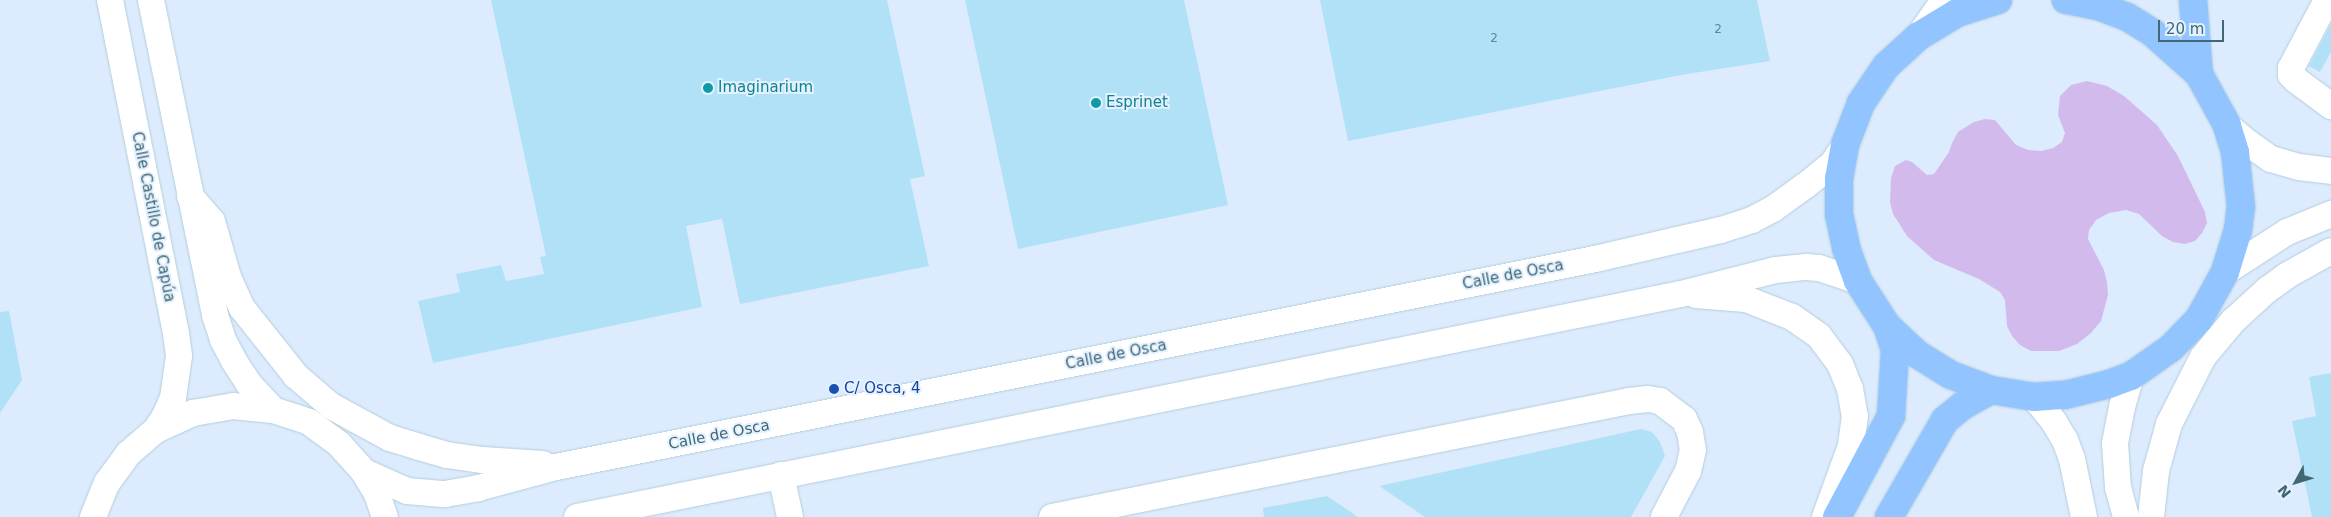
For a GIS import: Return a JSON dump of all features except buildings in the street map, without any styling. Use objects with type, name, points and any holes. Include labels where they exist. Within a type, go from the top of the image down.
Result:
[{"type":"main road","points":[[1998,0],[1957,13],[1918,36],[1886,66],[1861,103],[1845,145],[1839,179],[1839,214],[1846,248],[1858,281],[1887,326],[1917,354],[1951,375],[1991,390],[2034,397],[2081,392],[2131,376],[2159,358],[2185,335],[2212,299],[2225,272],[2238,230],[2241,207],[2235,152],[2227,124],[2199,74],[2153,33],[2104,3],[2066,0]]},
{"type":"main road","points":[[2193,0],[2199,74]]},
{"type":"main road","points":[[1836,517],[1892,416],[1895,350],[1887,326]]},
{"type":"main road","points":[[1888,517],[1945,420],[1962,406],[1991,390]]},
{"type":"street","name":"Calle Castillo de Capúa","points":[[110,0],[176,334],[178,356],[172,398],[165,416],[156,430]]},
{"type":"street","points":[[151,0],[215,315],[223,340],[249,384],[273,410]]},
{"type":"street","points":[[1918,36],[1942,4],[1942,0]]},
{"type":"street","points":[[2327,0],[2291,68],[2296,80],[2331,106]]},
{"type":"street","points":[[2227,124],[2248,143],[2271,159],[2299,168],[2331,171]]},
{"type":"street","name":"Calle de Osca","points":[[364,472],[407,491],[432,495],[478,488],[556,467],[1586,261],[1721,230],[1752,220],[1786,199],[1832,163],[1845,145]]},
{"type":"street","points":[[190,196],[212,221],[228,277],[242,308],[296,376],[332,406],[390,438],[447,455],[484,460],[533,462],[556,467]]},
{"type":"street","points":[[2225,272],[2287,232],[2331,214]]},
{"type":"street","points":[[2151,517],[2156,471],[2169,424],[2179,401],[2204,357],[2233,321],[2255,300],[2286,276],[2331,251]]},
{"type":"street","points":[[576,517],[1681,294],[1726,281],[1799,267],[1819,268],[1858,281]]},
{"type":"street","points":[[1681,294],[1746,299],[1768,306],[1792,317],[1819,336],[1840,364],[1850,389],[1855,416],[1851,446],[1825,517]]},
{"type":"street","points":[[2126,517],[2118,488],[2115,443],[2122,407],[2131,376]]},
{"type":"street","points":[[2034,397],[2054,422],[2065,440],[2072,459],[2084,517]]},
{"type":"street","points":[[1052,517],[1630,401],[1648,399],[1660,401],[1684,419],[1690,432],[1692,450],[1688,471],[1664,517]]},
{"type":"street","points":[[93,517],[107,483],[128,454],[156,430],[193,413],[233,406],[273,410],[308,422],[340,444],[364,472],[377,494],[385,517]]},
{"type":"street","points":[[781,475],[790,517]]},
{"type":"shaded area","points":[[2087,81],[2107,86],[2124,96],[2157,125],[2178,156],[2205,212],[2207,223],[2195,241],[2185,244],[2173,242],[2162,236],[2139,214],[2126,210],[2109,213],[2096,220],[2089,230],[2088,239],[2104,270],[2107,282],[2108,295],[2101,321],[2091,333],[2077,344],[2059,351],[2031,351],[2020,345],[2012,336],[2007,326],[2005,300],[2000,292],[1979,279],[1934,260],[1907,236],[1893,214],[1890,202],[1891,178],[1895,166],[1906,160],[1912,162],[1927,175],[1934,174],[1949,152],[1958,132],[1974,122],[1985,119],[1995,120],[2016,145],[2028,150],[2041,151],[2053,148],[2062,142],[2065,133],[2058,115],[2060,96],[2071,85]]},
{"type":"place","name":"Imaginarium","points":[[708,88]]},
{"type":"place","name":"Esprinet","points":[[1096,103]]},
{"type":"place","name":"C/ Osca, 4","points":[[834,389]]}]
